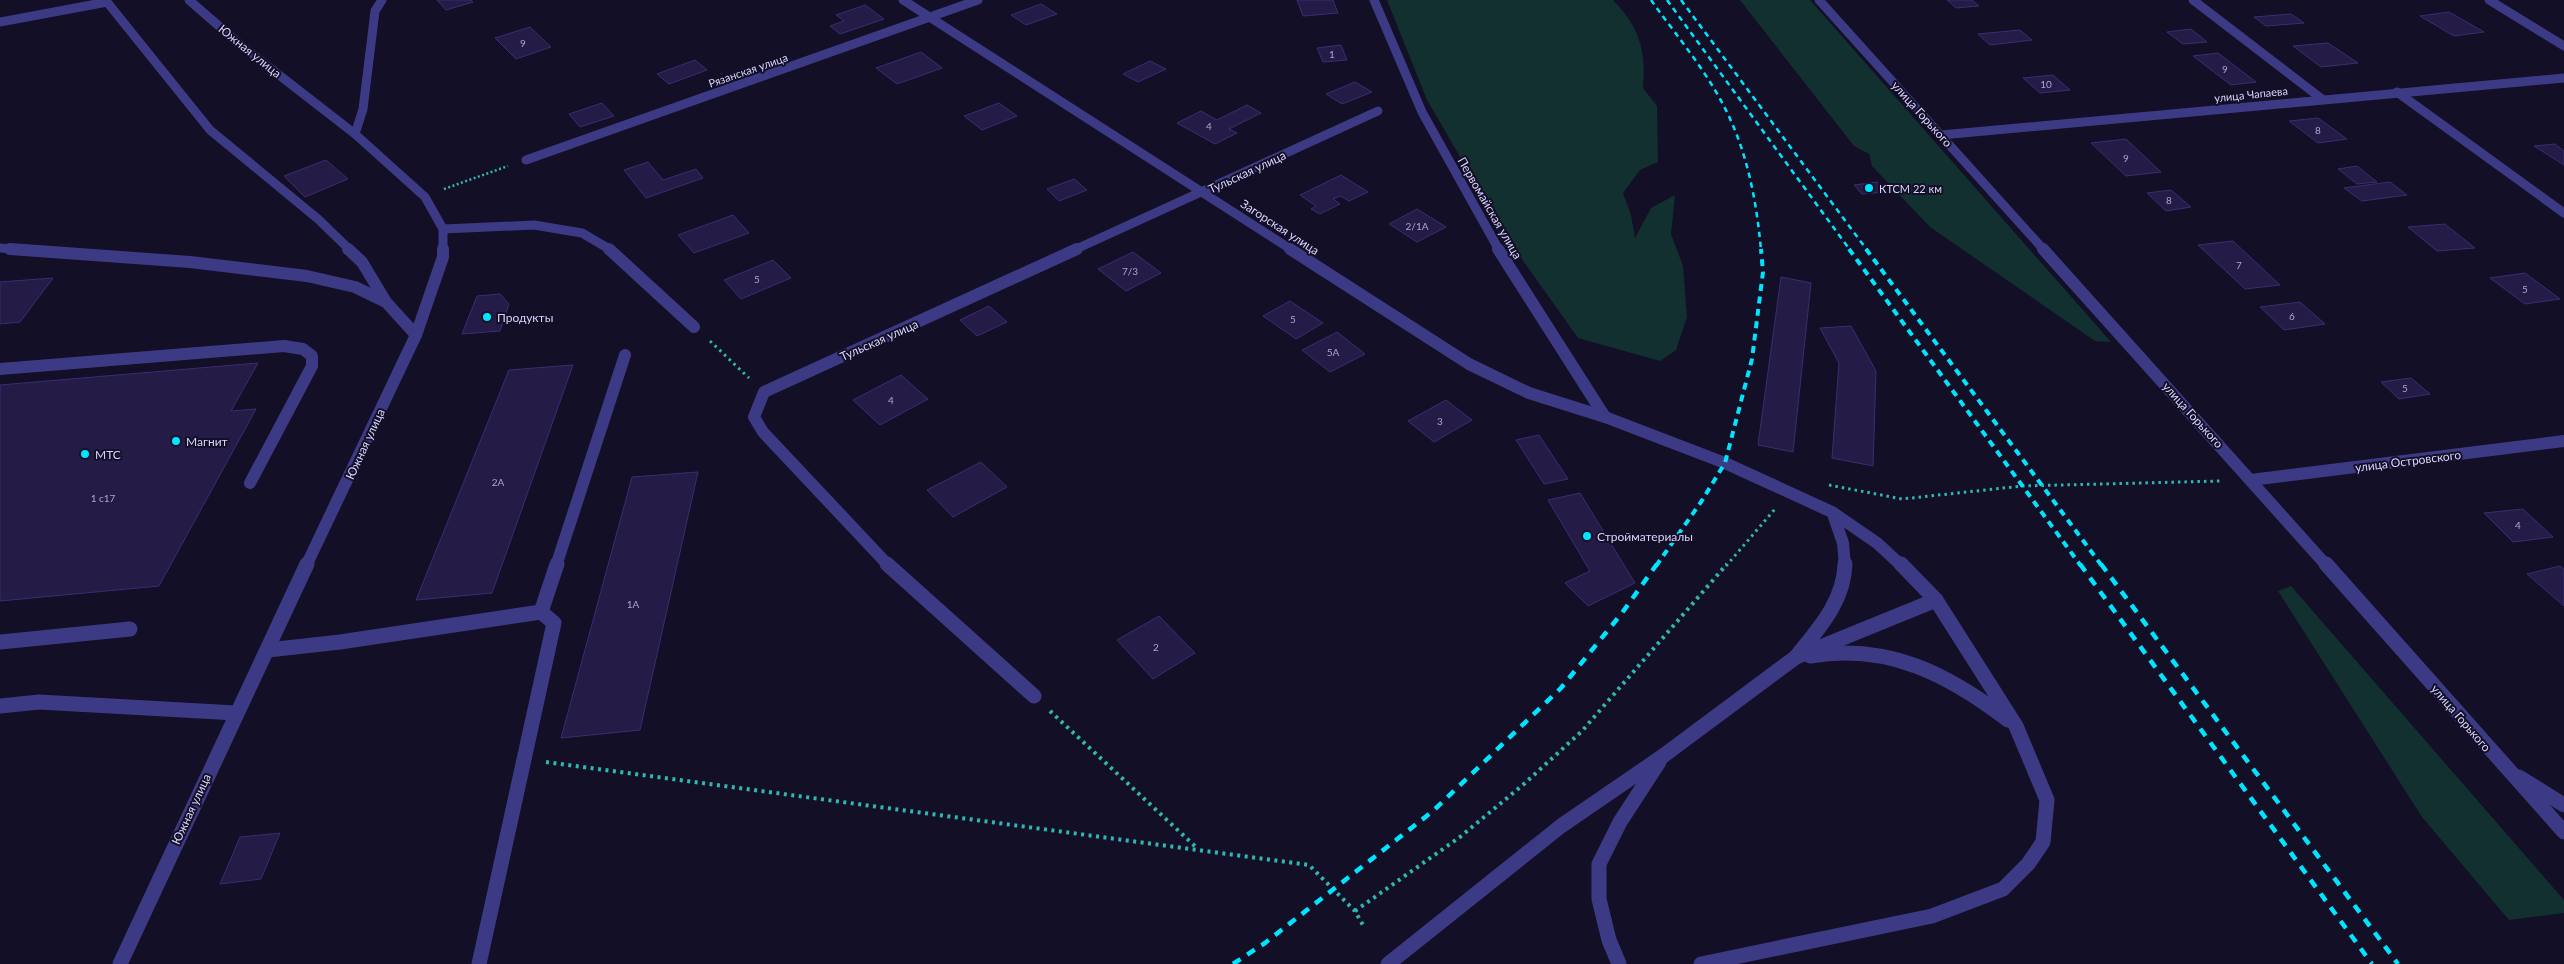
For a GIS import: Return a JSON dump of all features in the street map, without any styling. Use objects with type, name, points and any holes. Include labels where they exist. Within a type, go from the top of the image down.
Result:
[{"type":"street","name":"Южная улица","points":[[120,964],[236,713],[268,650],[416,335],[443,257],[443,229],[425,197],[355,134],[243,47],[189,0]]},
{"type":"street","points":[[355,134],[363,109],[375,10],[382,0]]},
{"type":"street","name":"Загорская улица","points":[[903,0],[1470,364],[1529,393],[1605,417],[1726,463],[1832,512],[1877,543],[1906,568],[1936,600],[2016,726],[2047,800],[2044,842],[2028,864],[2003,889],[1932,916],[1701,964]]},
{"type":"street","name":"Рязанская улица","points":[[526,160],[978,0]]},
{"type":"street","name":"Первомайская улица","points":[[1374,0],[1422,112],[1496,246],[1605,417]]},
{"type":"street","name":"улица Горького","points":[[1819,0],[2252,480],[2504,767],[2564,832]]},
{"type":"street","points":[[2193,0],[2322,99]]},
{"type":"street","points":[[2489,0],[2564,46]]},
{"type":"street","points":[[0,22],[106,1],[210,130],[318,219],[362,262],[386,302],[416,335]]},
{"type":"street","name":"улица Чапаева","points":[[1941,135],[2564,78]]},
{"type":"street","points":[[2397,92],[2564,213]]},
{"type":"street","name":"Тульская улица","points":[[764,392],[1378,111]]},
{"type":"street","points":[[443,229],[534,225],[582,233],[611,250],[694,327]]},
{"type":"street","points":[[0,248],[258,269],[307,276],[355,287],[386,302]]},
{"type":"street","points":[[0,369],[284,346],[304,349],[312,356],[312,366],[250,483]]},
{"type":"street","points":[[541,612],[625,355]]},
{"type":"street","points":[[764,392],[754,416],[763,432],[876,554],[1034,696]]},
{"type":"street","name":"улица Островского","points":[[2252,480],[2564,441]]},
{"type":"street","points":[[1796,658],[1840,593],[1845,566],[1842,535],[1832,512]]},
{"type":"street","points":[[1388,964],[1561,826],[1663,756],[1769,675],[1796,658],[1936,600]]},
{"type":"street","points":[[268,650],[340,642],[541,612],[554,623],[479,964]]},
{"type":"street","points":[[0,642],[130,630]]},
{"type":"street","points":[[1796,658],[1848,652],[1887,657],[1948,679],[1981,698],[2016,726]]},
{"type":"street","points":[[0,706],[39,702],[236,713]]},
{"type":"street","points":[[1619,964],[1609,940],[1599,899],[1599,864],[1620,822],[1663,756]]},
{"type":"street","points":[[2504,767],[2564,805]]},
{"type":"path","points":[[425,197],[478,175],[526,160]]},
{"type":"path","points":[[694,327],[764,392]]},
{"type":"path","points":[[1826,484],[1902,499],[2022,486],[2044,487],[2252,480]]},
{"type":"path","points":[[1355,912],[1460,837],[1524,784],[1582,731],[1789,492]]},
{"type":"path","points":[[1034,696],[1198,848]]},
{"type":"path","points":[[525,759],[1309,864],[1355,912],[1364,927]]},
{"type":"green space","points":[[1387,0],[1613,0],[1622,10],[1635,30],[1642,51],[1643,88],[1657,106],[1658,162],[1640,170],[1623,193],[1631,215],[1635,238],[1651,208],[1675,195],[1671,234],[1683,266],[1687,317],[1676,350],[1660,361],[1578,338],[1509,241],[1427,100]]},
{"type":"green space","points":[[1740,0],[1810,0],[2111,342],[2095,341],[1930,227],[1872,166],[1869,154],[1854,146]]},
{"type":"green space","points":[[2291,586],[2564,900],[2564,913],[2509,920],[2422,817],[2278,591]]},
{"type":"building","points":[[437,0],[471,0],[473,2],[446,10]]},
{"type":"building","points":[[1297,0],[1333,0],[1338,13],[1303,16]]},
{"type":"building","points":[[1947,0],[1972,0],[1979,6],[1956,8]]},
{"type":"building","points":[[1041,4],[1057,14],[1026,25],[1011,15]]},
{"type":"building","points":[[865,5],[884,19],[840,34],[830,26],[844,21],[836,15]]},
{"type":"building","points":[[2449,12],[2484,32],[2454,36],[2420,16]]},
{"type":"building","points":[[2291,14],[2304,23],[2266,26],[2254,17]]},
{"type":"building","points":[[530,27],[551,47],[516,59],[495,38]]},
{"type":"building","points":[[2191,29],[2207,42],[2183,44],[2167,32]]},
{"type":"building","points":[[2020,30],[2032,40],[1990,45],[1978,34]]},
{"type":"building","points":[[2328,43],[2358,63],[2321,67],[2293,46]]},
{"type":"building","points":[[1341,45],[1347,60],[1323,62],[1317,48]]},
{"type":"building","points":[[921,52],[942,68],[897,84],[876,68]]},
{"type":"building","points":[[2218,53],[2256,82],[2231,85],[2193,56]]},
{"type":"building","points":[[695,60],[707,70],[669,84],[657,74]]},
{"type":"building","points":[[1150,61],[1166,69],[1138,82],[1123,74]]},
{"type":"building","points":[[2053,75],[2070,90],[2040,93],[2023,78]]},
{"type":"building","points":[[1355,82],[1372,92],[1342,104],[1326,94]]},
{"type":"building","points":[[602,103],[614,116],[580,127],[569,114]]},
{"type":"building","points":[[999,103],[1017,116],[982,130],[964,116]]},
{"type":"building","points":[[1247,105],[1261,113],[1229,129],[1237,133],[1215,144],[1177,123],[1201,111],[1217,120]]},
{"type":"building","points":[[2318,118],[2347,139],[2318,143],[2289,121]]},
{"type":"building","points":[[2126,139],[2161,172],[2126,176],[2091,143]]},
{"type":"building","points":[[2555,144],[2564,151],[2564,165],[2534,146]]},
{"type":"building","points":[[326,160],[348,179],[305,197],[284,176]]},
{"type":"building","points":[[648,162],[663,180],[696,169],[703,178],[646,198],[624,170]]},
{"type":"building","points":[[2357,166],[2377,182],[2357,184],[2338,169]]},
{"type":"building","points":[[1341,175],[1368,192],[1349,201],[1340,196],[1333,199],[1340,204],[1320,214],[1311,209],[1316,206],[1300,195]]},
{"type":"building","points":[[1074,179],[1087,190],[1059,201],[1047,189]]},
{"type":"building","name":"КТСМ 22 км","points":[[1877,182],[1885,192],[1862,194],[1854,185]]},
{"type":"building","points":[[2390,182],[2407,195],[2362,201],[2344,188]]},
{"type":"building","points":[[2171,190],[2191,207],[2166,211],[2147,193]]},
{"type":"building","points":[[1417,209],[1446,227],[1417,242],[1389,224]]},
{"type":"building","points":[[733,215],[749,233],[694,253],[678,235]]},
{"type":"building","points":[[2445,224],[2475,248],[2437,251],[2408,227]]},
{"type":"building","points":[[2233,241],[2280,285],[2245,289],[2198,245]]},
{"type":"building","points":[[1133,252],[1161,273],[1126,291],[1098,269]]},
{"type":"building","points":[[773,260],[791,278],[741,299],[724,280]]},
{"type":"building","points":[[2525,273],[2560,299],[2525,304],[2490,278]]},
{"type":"building","points":[[1781,277],[1811,283],[1793,452],[1758,445]]},
{"type":"building","points":[[53,278],[20,322],[0,324],[0,282]]},
{"type":"building","name":"Продукты","points":[[500,294],[509,304],[500,331],[462,334],[477,296]]},
{"type":"building","points":[[1290,301],[1323,323],[1296,339],[1263,316]]},
{"type":"building","points":[[2300,302],[2325,324],[2284,330],[2260,307]]},
{"type":"building","points":[[989,306],[1007,322],[977,336],[960,320]]},
{"type":"building","points":[[1851,326],[1876,371],[1873,466],[1832,458],[1839,363],[1820,328]]},
{"type":"building","points":[[1337,332],[1365,354],[1330,372],[1302,350]]},
{"type":"building","points":[[258,363],[231,411],[256,409],[159,586],[0,601],[0,385]]},
{"type":"building","points":[[573,365],[492,593],[416,600],[509,370]]},
{"type":"building","points":[[901,375],[928,399],[880,425],[853,400]]},
{"type":"building","points":[[2411,378],[2430,394],[2399,399],[2381,382]]},
{"type":"building","points":[[1446,400],[1472,420],[1434,442],[1408,421]]},
{"type":"building","points":[[1539,435],[1568,479],[1544,484],[1516,440]]},
{"type":"building","points":[[981,462],[1007,487],[953,517],[927,490]]},
{"type":"building","points":[[698,472],[640,730],[561,738],[632,477]]},
{"type":"building","name":"Стройматериалы","points":[[1580,493],[1635,583],[1588,606],[1565,583],[1590,571],[1548,500]]},
{"type":"building","points":[[2523,509],[2553,537],[2513,542],[2484,513]]},
{"type":"building","points":[[2560,566],[2564,569],[2564,606],[2527,574]]},
{"type":"building","points":[[1159,616],[1195,653],[1153,679],[1117,640]]},
{"type":"building","points":[[280,833],[261,879],[220,884],[240,837]]},
{"type":"railway","points":[[1651,0],[1704,73],[1731,121],[1743,152],[1751,184],[1761,250]]},
{"type":"railway","points":[[1667,0],[1850,250]]},
{"type":"railway","points":[[1681,0],[1867,250]]},
{"type":"railway","points":[[1656,566],[1701,502],[1725,463],[1752,359],[1763,272],[1761,249]]},
{"type":"railway","points":[[1849,249],[2081,566]]},
{"type":"railway","points":[[1866,249],[2102,566]]},
{"type":"railway","points":[[1233,964],[1265,943],[1433,811],[1561,688],[1622,613],[1657,564]]},
{"type":"railway","points":[[2080,564],[2372,964]]},
{"type":"railway","points":[[2101,564],[2398,964]]},
{"type":"place","name":"КТСМ 22 км","points":[[1869,188]]},
{"type":"place","name":"Продукты","points":[[487,317]]},
{"type":"place","name":"Магнит","points":[[176,441]]},
{"type":"place","name":"МТС","points":[[85,454]]},
{"type":"place","name":"Стройматериалы","points":[[1587,536]]}]
